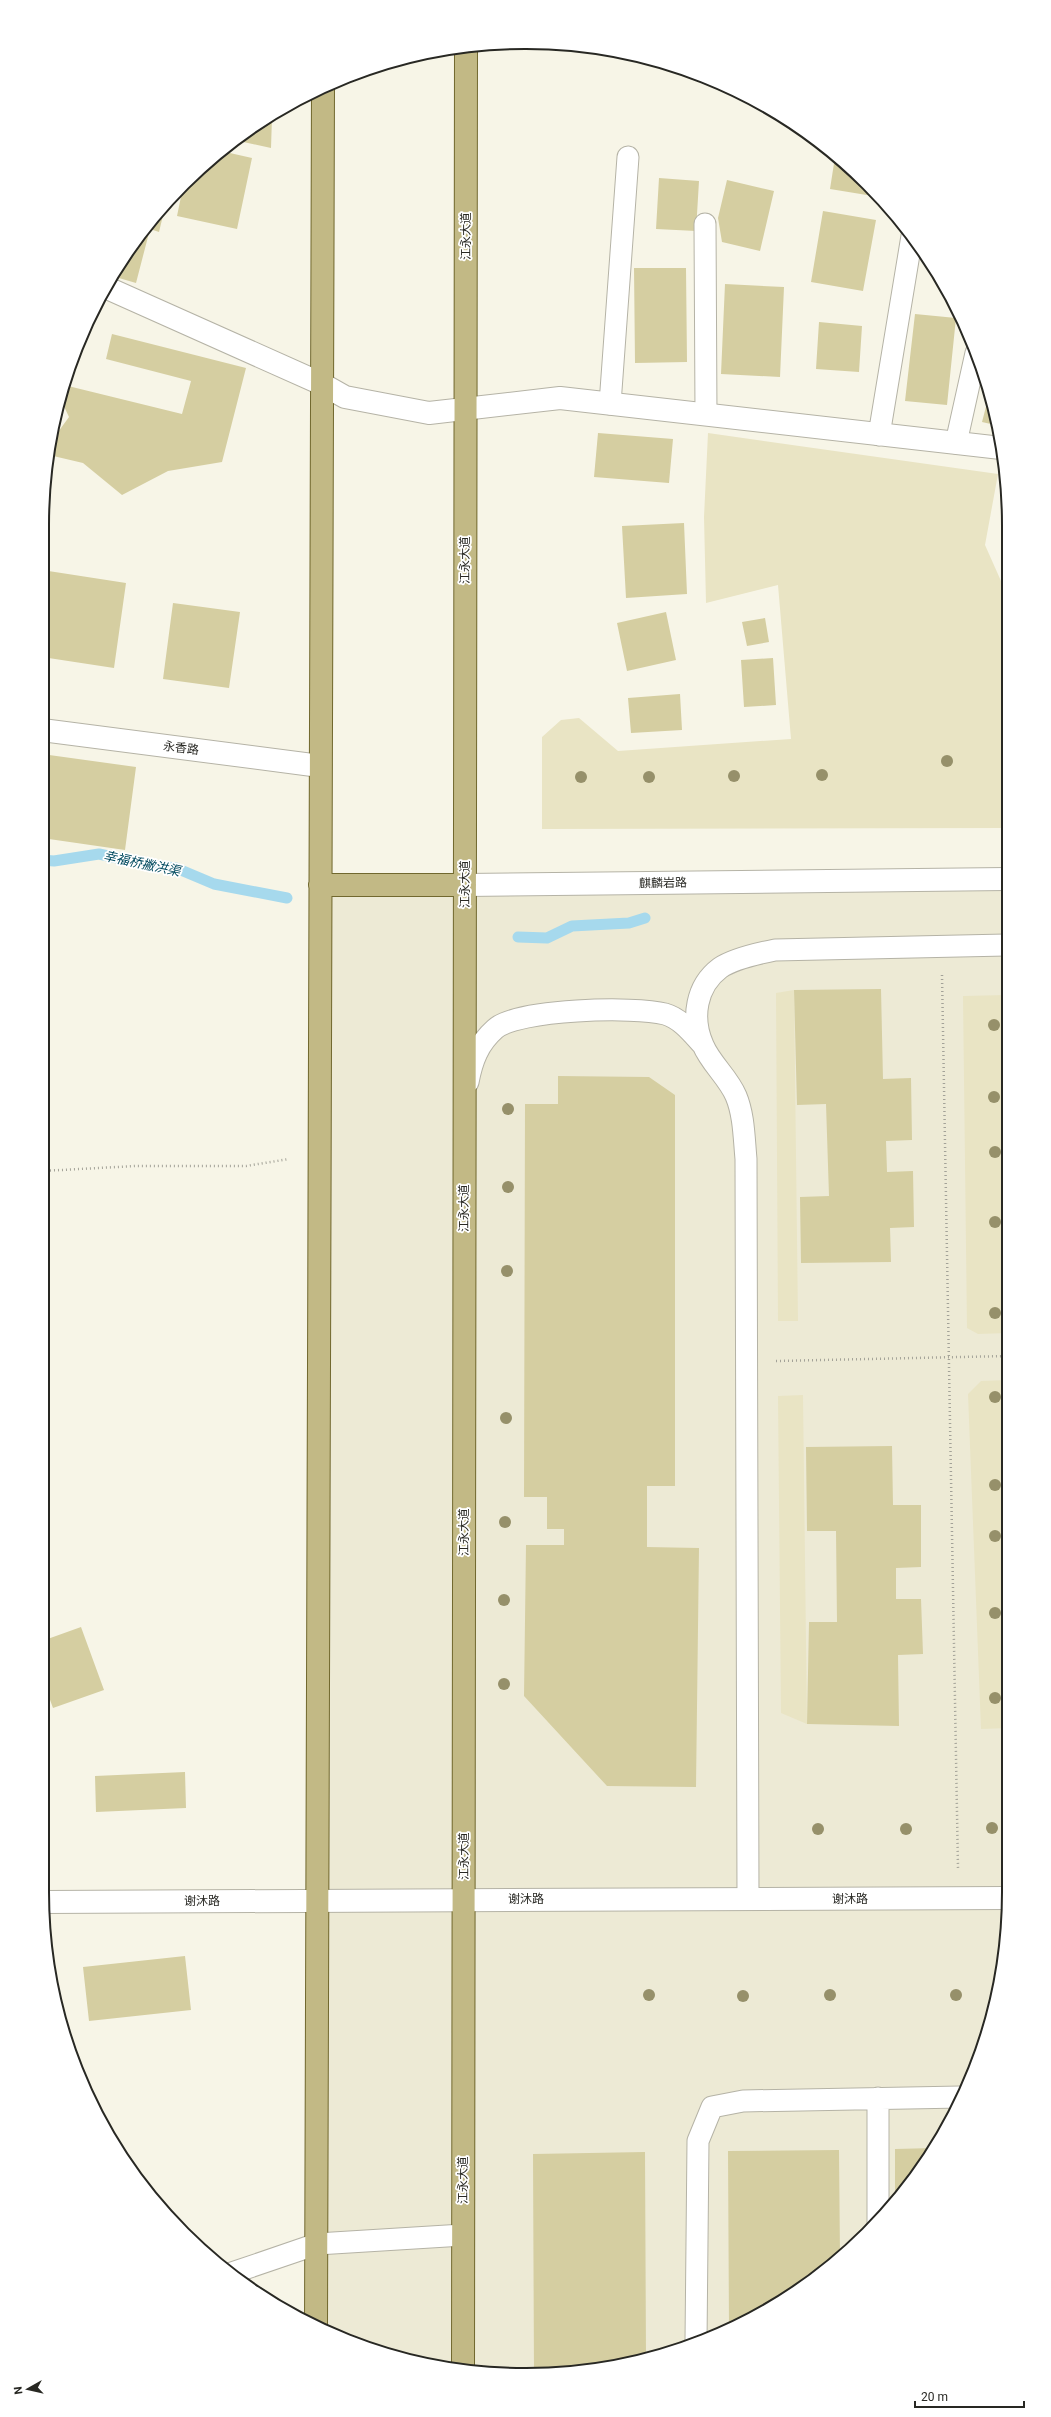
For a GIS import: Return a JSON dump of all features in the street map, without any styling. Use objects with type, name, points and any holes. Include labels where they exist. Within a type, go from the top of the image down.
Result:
[{"type":"main road","name":"江永大道","points":[[463,2364],[466,53]]},
{"type":"main road","points":[[316,2319],[323,94]]},
{"type":"main road","name":"麒麟岩路","points":[[320,885],[465,885]]},
{"type":"street","points":[[111,290],[322,384],[345,397],[430,413],[560,398],[995,447]]},
{"type":"street","name":"永香路","points":[[49,731],[320,766]]},
{"type":"street","name":"麒麟岩路","points":[[465,885],[1002,879]]},
{"type":"street","name":"谢沐路","points":[[49,1902],[464,1899],[1002,1898]]},
{"type":"lane","points":[[610,404],[628,157]]},
{"type":"lane","points":[[705,224],[706,414]]},
{"type":"lane","points":[[879,435],[911,245]]},
{"type":"lane","points":[[956,443],[974,363]]},
{"type":"lane","points":[[703,1045],[697,1024],[699,994],[720,968],[753,955],[775,950],[1002,945]]},
{"type":"lane","points":[[464,1104],[471,1067],[478,1047],[496,1028],[520,1018],[558,1011],[645,1011],[666,1014],[684,1024],[703,1045],[728,1080],[736,1097],[742,1120],[746,1159],[748,1899]]},
{"type":"lane","points":[[696,2337],[698,2141],[712,2107],[743,2101],[955,2097]]},
{"type":"lane","points":[[878,2098],[878,2212]]},
{"type":"lane","points":[[237,2271],[317,2244],[463,2235]]},
{"type":"path","points":[[942,947],[959,1899]]},
{"type":"path","points":[[49,1171],[136,1166],[246,1166],[283,1161],[319,1147]]},
{"type":"path","points":[[746,1361],[1002,1356]]},
{"type":"shaded area","points":[[708,433],[998,474],[985,545],[1002,583],[1002,828],[542,829],[542,737],[561,720],[579,718],[618,751],[791,739],[778,585],[706,603],[704,517]]},
{"type":"shaded area","points":[[1002,878],[1002,1892],[998,1954],[986,2015],[966,2074],[938,2130],[922,2156],[904,2182],[884,2206],[840,2250],[816,2270],[790,2288],[736,2319],[679,2343],[618,2359],[588,2364],[526,2368],[463,2364],[402,2352],[372,2343],[316,2319],[320,885]]},
{"type":"shaded area","points":[[794,990],[798,1321],[778,1321],[776,993]]},
{"type":"shaded area","points":[[1002,995],[1002,1333],[978,1334],[967,1328],[963,996]]},
{"type":"shaded area","points":[[1002,1380],[1002,1728],[981,1729],[968,1394],[981,1381]]},
{"type":"shaded area","points":[[803,1395],[807,1724],[781,1713],[778,1396]]},
{"type":"building","points":[[272,122],[271,148],[242,142]]},
{"type":"building","points":[[228,153],[252,158],[237,229],[177,216],[181,197],[211,167]]},
{"type":"building","points":[[834,162],[868,195],[830,189]]},
{"type":"building","points":[[659,178],[699,181],[696,231],[656,229]]},
{"type":"building","points":[[727,180],[774,191],[760,251],[722,242],[718,218]]},
{"type":"building","points":[[823,211],[876,220],[863,291],[811,282]]},
{"type":"building","points":[[163,216],[159,232],[152,230]]},
{"type":"building","points":[[149,232],[136,283],[119,278]]},
{"type":"building","points":[[634,268],[686,268],[687,362],[635,363]]},
{"type":"building","points":[[725,284],[784,287],[780,377],[721,374]]},
{"type":"building","points":[[915,314],[954,318],[956,321],[947,405],[905,401]]},
{"type":"building","points":[[819,322],[862,326],[859,372],[816,369]]},
{"type":"building","points":[[112,334],[246,368],[222,462],[168,471],[122,495],[83,463],[54,456],[58,432],[69,417],[64,406],[70,386],[182,414],[191,381],[106,359]]},
{"type":"building","points":[[987,405],[991,424],[982,422]]},
{"type":"building","points":[[598,433],[673,439],[669,483],[594,477]]},
{"type":"building","points":[[684,523],[687,594],[626,598],[622,526]]},
{"type":"building","points":[[49,571],[126,583],[114,668],[49,658]]},
{"type":"building","points":[[173,603],[240,612],[229,688],[163,679]]},
{"type":"building","points":[[666,612],[676,660],[627,671],[617,623]]},
{"type":"building","points":[[765,618],[769,642],[747,646],[742,622]]},
{"type":"building","points":[[773,658],[776,705],[744,707],[741,660]]},
{"type":"building","points":[[680,694],[682,730],[631,733],[628,698]]},
{"type":"building","points":[[49,755],[136,767],[125,850],[49,839]]},
{"type":"building","points":[[881,989],[883,1079],[911,1078],[912,1140],[886,1141],[887,1172],[913,1171],[914,1227],[890,1228],[891,1262],[801,1263],[800,1197],[829,1196],[826,1104],[797,1105],[794,990]]},
{"type":"building","points":[[558,1076],[649,1077],[675,1095],[675,1486],[647,1486],[647,1547],[699,1548],[696,1787],[607,1786],[524,1696],[526,1545],[564,1545],[564,1529],[547,1529],[547,1497],[524,1497],[525,1104],[558,1104]]},
{"type":"building","points":[[892,1446],[893,1505],[921,1505],[921,1567],[896,1568],[896,1599],[921,1599],[923,1654],[898,1655],[899,1726],[807,1724],[809,1622],[837,1622],[836,1531],[807,1531],[806,1447]]},
{"type":"building","points":[[81,1627],[104,1690],[53,1708],[49,1697],[49,1638]]},
{"type":"building","points":[[185,1772],[186,1808],[96,1812],[95,1776]]},
{"type":"building","points":[[185,1956],[191,2010],[89,2021],[83,1967]]},
{"type":"building","points":[[927,2148],[895,2193],[895,2149]]},
{"type":"building","points":[[839,2150],[840,2250],[816,2270],[790,2288],[764,2304],[729,2322],[728,2151]]},
{"type":"building","points":[[645,2152],[646,2353],[588,2364],[534,2368],[533,2154]]},
{"type":"waterway","name":"幸福桥撇洪渠","points":[[49,861],[99,854],[150,865],[176,868],[214,884],[287,898]]},
{"type":"waterway","name":"幸福桥撇洪渠","points":[[518,937],[547,938],[572,926],[629,923],[645,918]]}]
